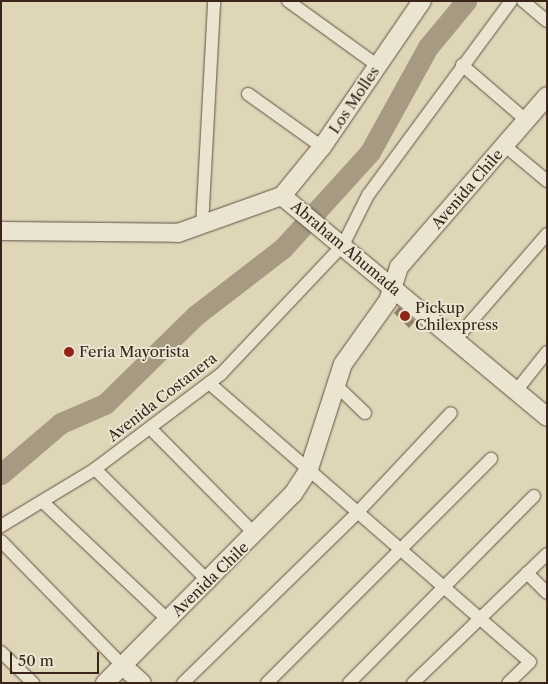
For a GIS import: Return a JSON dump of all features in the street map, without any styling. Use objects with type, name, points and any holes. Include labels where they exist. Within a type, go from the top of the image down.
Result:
[{"type":"street","points":[[202,226],[214,1]]},
{"type":"street","name":"Los Molles","points":[[287,200],[422,1]]},
{"type":"street","name":"Avenida Costanera","points":[[1,526],[45,504],[209,384],[343,245],[368,195],[511,1]]},
{"type":"street","points":[[523,1],[547,21]]},
{"type":"street","points":[[295,3],[378,66]]},
{"type":"street","points":[[462,65],[526,120]]},
{"type":"street","points":[[248,94],[322,148]]},
{"type":"street","name":"Avenida Chile","points":[[105,683],[209,582],[255,534],[309,469],[343,364],[388,301],[399,267],[547,96]]},
{"type":"street","points":[[504,146],[547,181]]},
{"type":"street","points":[[1,231],[178,233],[202,226],[257,201],[287,200]]},
{"type":"street","name":"Abraham Ahumada","points":[[287,200],[547,417]]},
{"type":"street","points":[[455,340],[547,234]]},
{"type":"street","points":[[516,391],[547,352]]},
{"type":"street","points":[[209,384],[530,662],[508,683]]},
{"type":"street","points":[[337,386],[365,413]]},
{"type":"street","points":[[183,683],[357,513],[451,413]]},
{"type":"street","points":[[150,428],[255,534]]},
{"type":"street","points":[[267,683],[399,549],[492,459]]},
{"type":"street","points":[[95,469],[209,582]]},
{"type":"street","points":[[349,683],[534,496]]},
{"type":"street","points":[[45,504],[168,620]]},
{"type":"street","points":[[1,541],[123,666],[142,683]]},
{"type":"street","points":[[413,683],[547,554]]},
{"type":"street","points":[[527,573],[547,593]]},
{"type":"street","points":[[1,652],[33,683]]},
{"type":"building","name":"Pickup Chilexpress","points":[[399,307],[415,321],[409,328],[394,313]]},
{"type":"waterway","points":[[1,474],[61,423],[105,404],[196,315],[283,248],[370,152],[428,47],[466,1]]},
{"type":"place","name":"Pickup Chilexpress","points":[[405,316]]},
{"type":"place","name":"Feria Mayorista","points":[[69,352]]}]
